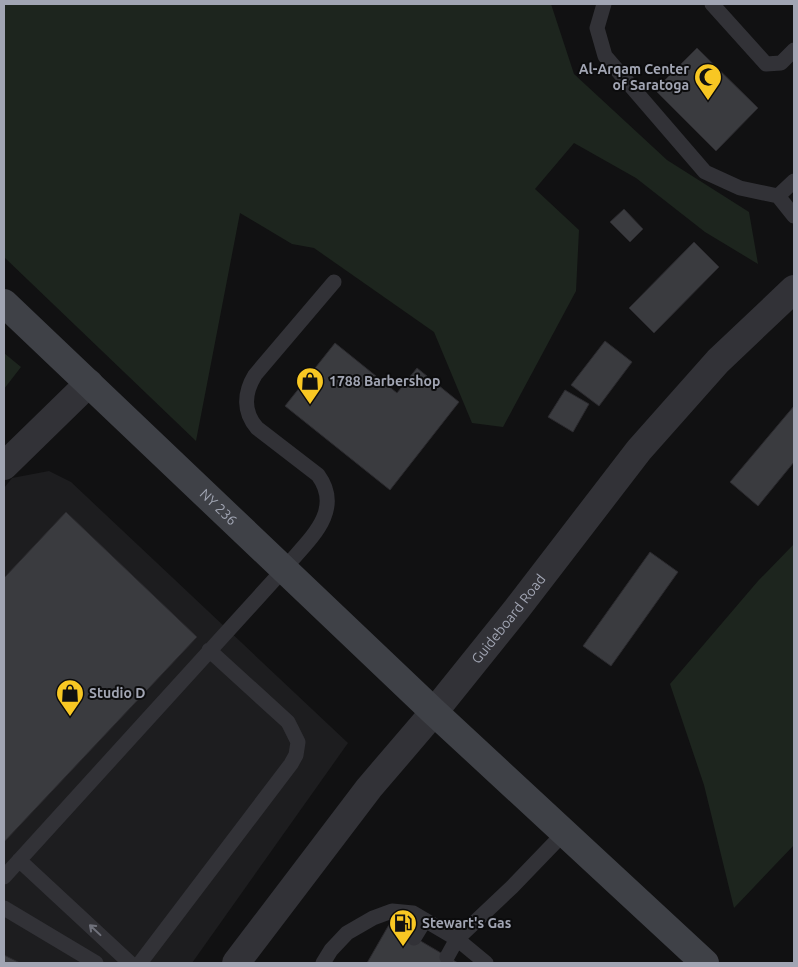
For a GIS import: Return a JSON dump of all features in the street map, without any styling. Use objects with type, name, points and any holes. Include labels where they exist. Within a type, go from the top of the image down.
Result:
[{"type":"main road","name":"NY 236","points":[[4,302],[434,712],[705,963]]},
{"type":"street","name":"Guideboard Road","points":[[236,963],[369,788],[434,712],[516,610],[639,450],[718,361],[794,289]]},
{"type":"street","points":[[4,466],[89,383]]},
{"type":"lane","points":[[604,4],[597,28],[604,56],[705,172],[740,188],[778,196],[794,216]]},
{"type":"lane","points":[[712,4],[766,64],[781,63],[794,50]]},
{"type":"lane","points":[[778,196],[794,181]]},
{"type":"lane","points":[[4,876],[284,568],[322,523],[328,508],[325,484],[318,475],[257,428],[250,420],[246,406],[250,384],[255,374],[334,282]]},
{"type":"lane","points":[[140,963],[296,755],[298,742],[288,722],[209,650]]},
{"type":"lane","points":[[447,957],[457,939],[512,887],[564,833]]},
{"type":"lane","points":[[19,860],[130,963]]},
{"type":"lane","points":[[4,908],[96,963]]},
{"type":"lane","points":[[323,963],[331,950],[347,933],[373,918],[392,911],[413,913],[457,939],[486,963]]},
{"type":"lane","points":[[414,938],[425,920]]},
{"type":"shaded area","points":[[4,4],[551,4],[574,74],[667,160],[749,212],[758,264],[705,232],[636,178],[574,143],[535,189],[579,230],[576,291],[503,427],[472,423],[434,332],[314,248],[292,244],[240,213],[196,441],[4,257]]},
{"type":"shaded area","points":[[4,353],[21,367],[4,389]]},
{"type":"shaded area","points":[[49,471],[71,482],[348,743],[192,963],[4,963],[4,488],[12,478]]},
{"type":"shaded area","points":[[794,544],[794,845],[734,908],[704,785],[670,684],[758,581]]},
{"type":"building","name":"Al-Arqam Center of Saratoga","points":[[697,48],[758,108],[716,151],[655,90]]},
{"type":"building","points":[[624,209],[643,229],[630,242],[610,222]]},
{"type":"building","points":[[694,242],[719,267],[654,333],[629,308]]},
{"type":"building","points":[[605,341],[632,362],[599,406],[571,385]]},
{"type":"building","points":[[335,343],[397,393],[417,368],[459,402],[390,490],[285,406]]},
{"type":"building","points":[[565,390],[589,404],[573,432],[548,417]]},
{"type":"building","points":[[794,406],[794,462],[758,506],[730,482]]},
{"type":"building","points":[[66,512],[197,637],[4,842],[4,578]]},
{"type":"building","points":[[650,552],[678,572],[611,666],[583,646]]},
{"type":"building","name":"Stewart's Gas","points":[[390,923],[458,963],[367,963]]},
{"type":"building","points":[[4,955],[20,963],[4,963]]},
{"type":"place","name":"Al-Arqam Center of Saratoga","points":[[708,101]]},
{"type":"place","name":"1788 Barbershop","points":[[310,405]]},
{"type":"place","name":"Studio D","points":[[70,717]]},
{"type":"place","name":"Stewart's Gas","points":[[403,947]]}]
